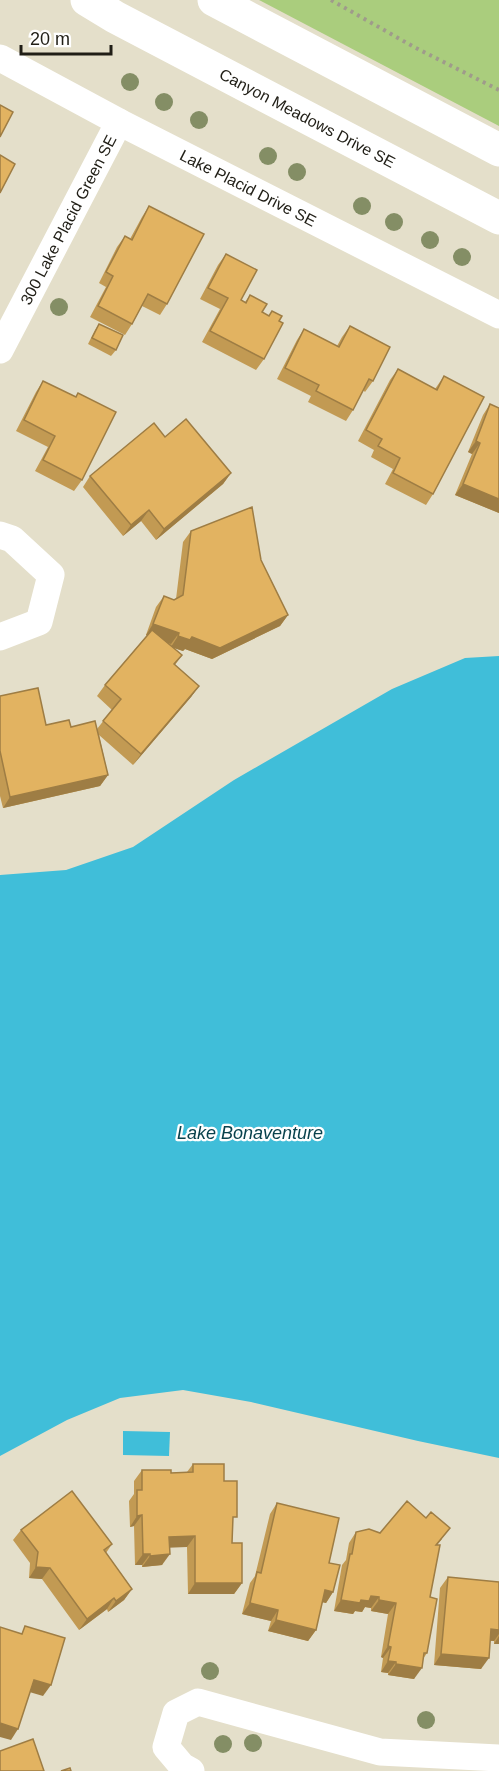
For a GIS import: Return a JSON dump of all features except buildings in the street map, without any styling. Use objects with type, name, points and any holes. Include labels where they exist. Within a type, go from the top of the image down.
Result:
[{"type":"main road","name":"Canyon Meadows Drive SE","points":[[87,0],[115,17],[499,218]]},
{"type":"main road","points":[[214,0],[499,150]]},
{"type":"street","name":"Lake Placid Drive SE","points":[[0,58],[119,122],[499,315]]},
{"type":"street","name":"300 Lake Placid Green SE","points":[[0,350],[119,122]]},
{"type":"street","points":[[0,535],[12,539],[51,575],[39,622],[0,637]]},
{"type":"street","points":[[191,1771],[182,1766],[166,1747],[176,1713],[198,1702],[376,1762],[499,1758]]},
{"type":"path","points":[[331,0],[414,47],[499,90]]},
{"type":"green space","points":[[259,0],[499,0],[499,126],[261,1]]},
{"type":"water","name":"Lake Bonaventure","points":[[499,656],[499,1458],[251,1402],[183,1390],[120,1398],[67,1420],[0,1456],[0,875],[66,870],[133,847],[234,780],[392,689],[465,658]]},
{"type":"water","points":[[123,1431],[170,1432],[169,1456],[123,1455]]}]
